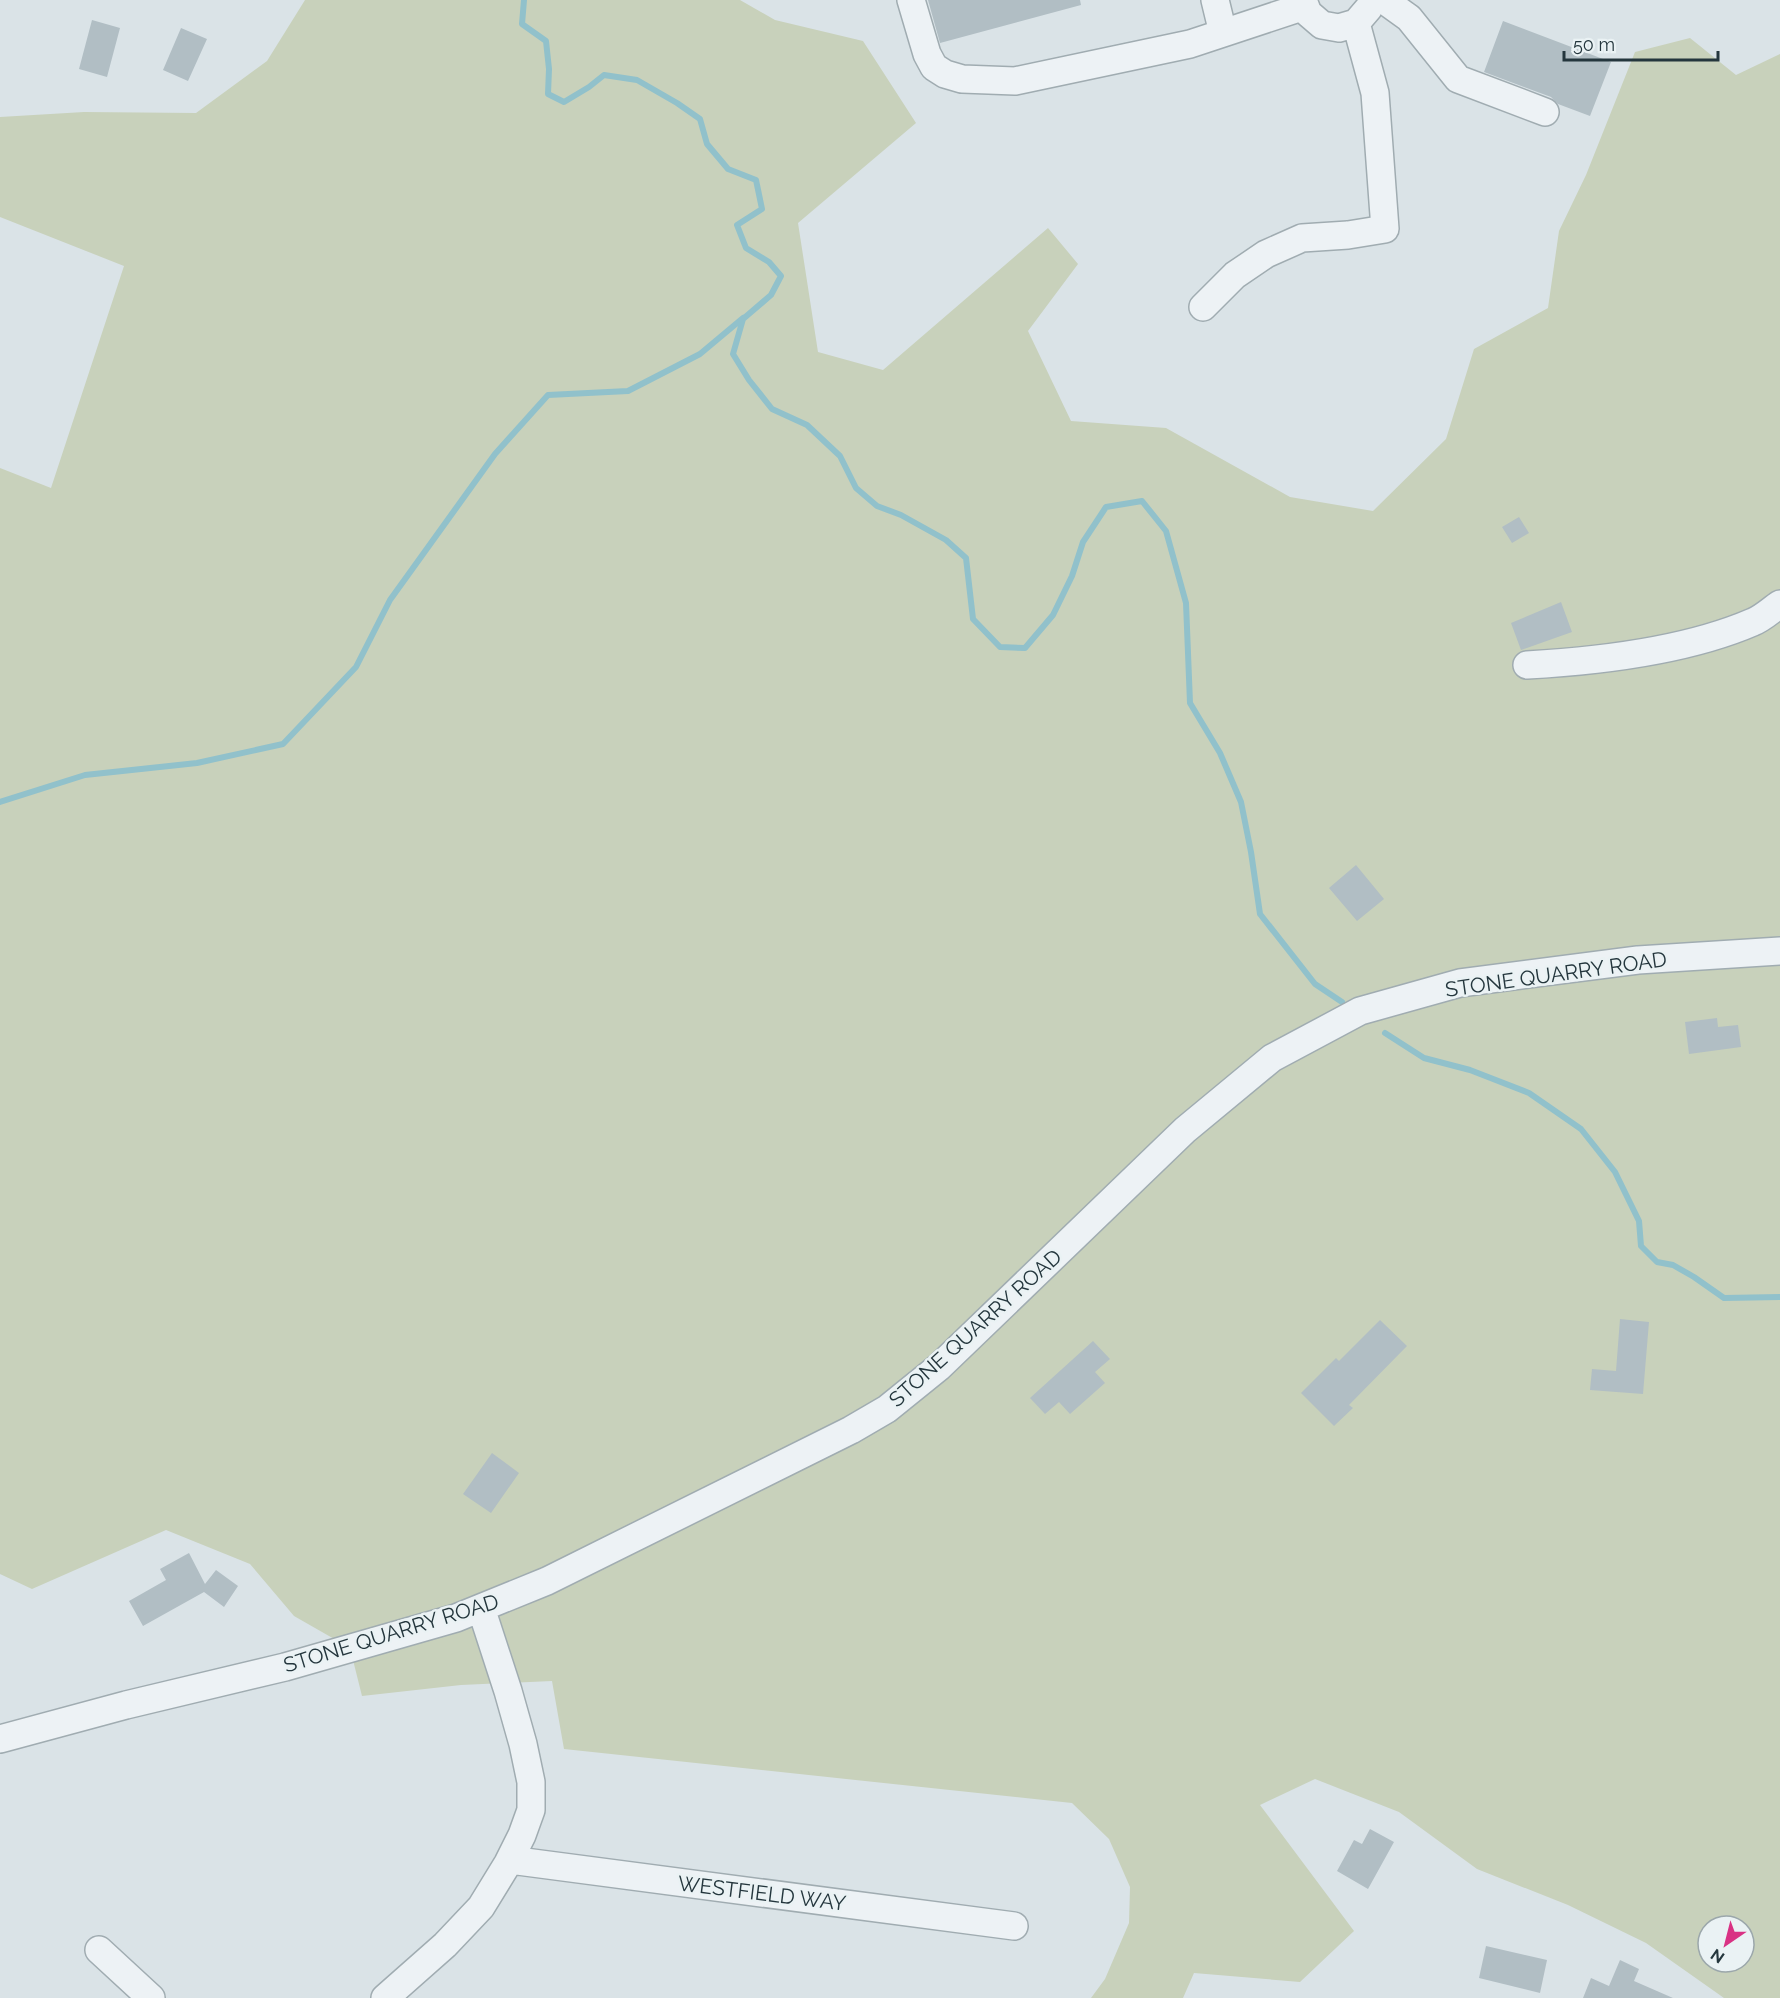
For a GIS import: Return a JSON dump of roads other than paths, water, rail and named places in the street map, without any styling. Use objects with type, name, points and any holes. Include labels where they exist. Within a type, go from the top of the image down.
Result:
[{"type":"street","points":[[911,0],[927,54],[934,66],[945,74],[962,79],[1015,81],[1190,44],[1304,3],[1308,14],[1322,25],[1339,28],[1363,11],[1375,93],[1385,229],[1348,235],[1302,238],[1266,254],[1235,275],[1203,307]]},
{"type":"street","points":[[1215,0],[1224,33]]},
{"type":"street","points":[[1384,0],[1409,18],[1458,79],[1545,112]]},
{"type":"street","points":[[1527,665],[1581,662],[1699,642],[1755,622],[1780,604]]},
{"type":"street","name":"STONE QUARRY ROAD","points":[[0,1739],[126,1705],[285,1667],[456,1618],[557,1576],[851,1430],[887,1409],[939,1367],[1185,1130],[1272,1058],[1359,1011],[1460,983],[1638,960],[1780,951]]},
{"type":"street","points":[[385,1998],[445,1945],[481,1907],[510,1860],[531,1810],[531,1782],[508,1691],[481,1608]]},
{"type":"street","name":"WESTFIELD WAY","points":[[510,1860],[1014,1926]]},
{"type":"street","points":[[99,1950],[151,1998]]},
{"type":"waterway","points":[[524,0],[522,24],[546,41],[549,69],[548,94],[564,102],[604,75],[637,80],[700,119],[707,144],[728,169],[756,180],[762,209],[737,225],[746,248],[769,262],[781,276],[771,295],[743,319],[733,354],[749,380],[772,409],[807,425],[840,456],[856,488],[877,506],[901,515],[946,540],[966,558],[973,619],[1000,647],[1025,648],[1053,615],[1072,576],[1083,542],[1106,507],[1142,501],[1166,531],[1186,603],[1190,703],[1220,753],[1241,802],[1260,914],[1315,984],[1342,1002]]},
{"type":"waterway","points":[[0,802],[85,775],[197,763],[283,744],[356,667],[390,600],[495,454],[548,395],[628,391],[700,354],[743,318]]},
{"type":"waterway","points":[[1385,1033],[1424,1058],[1470,1070],[1529,1093],[1581,1129],[1615,1172],[1639,1221],[1641,1246],[1657,1262],[1673,1265],[1724,1298],[1780,1297]]}]
